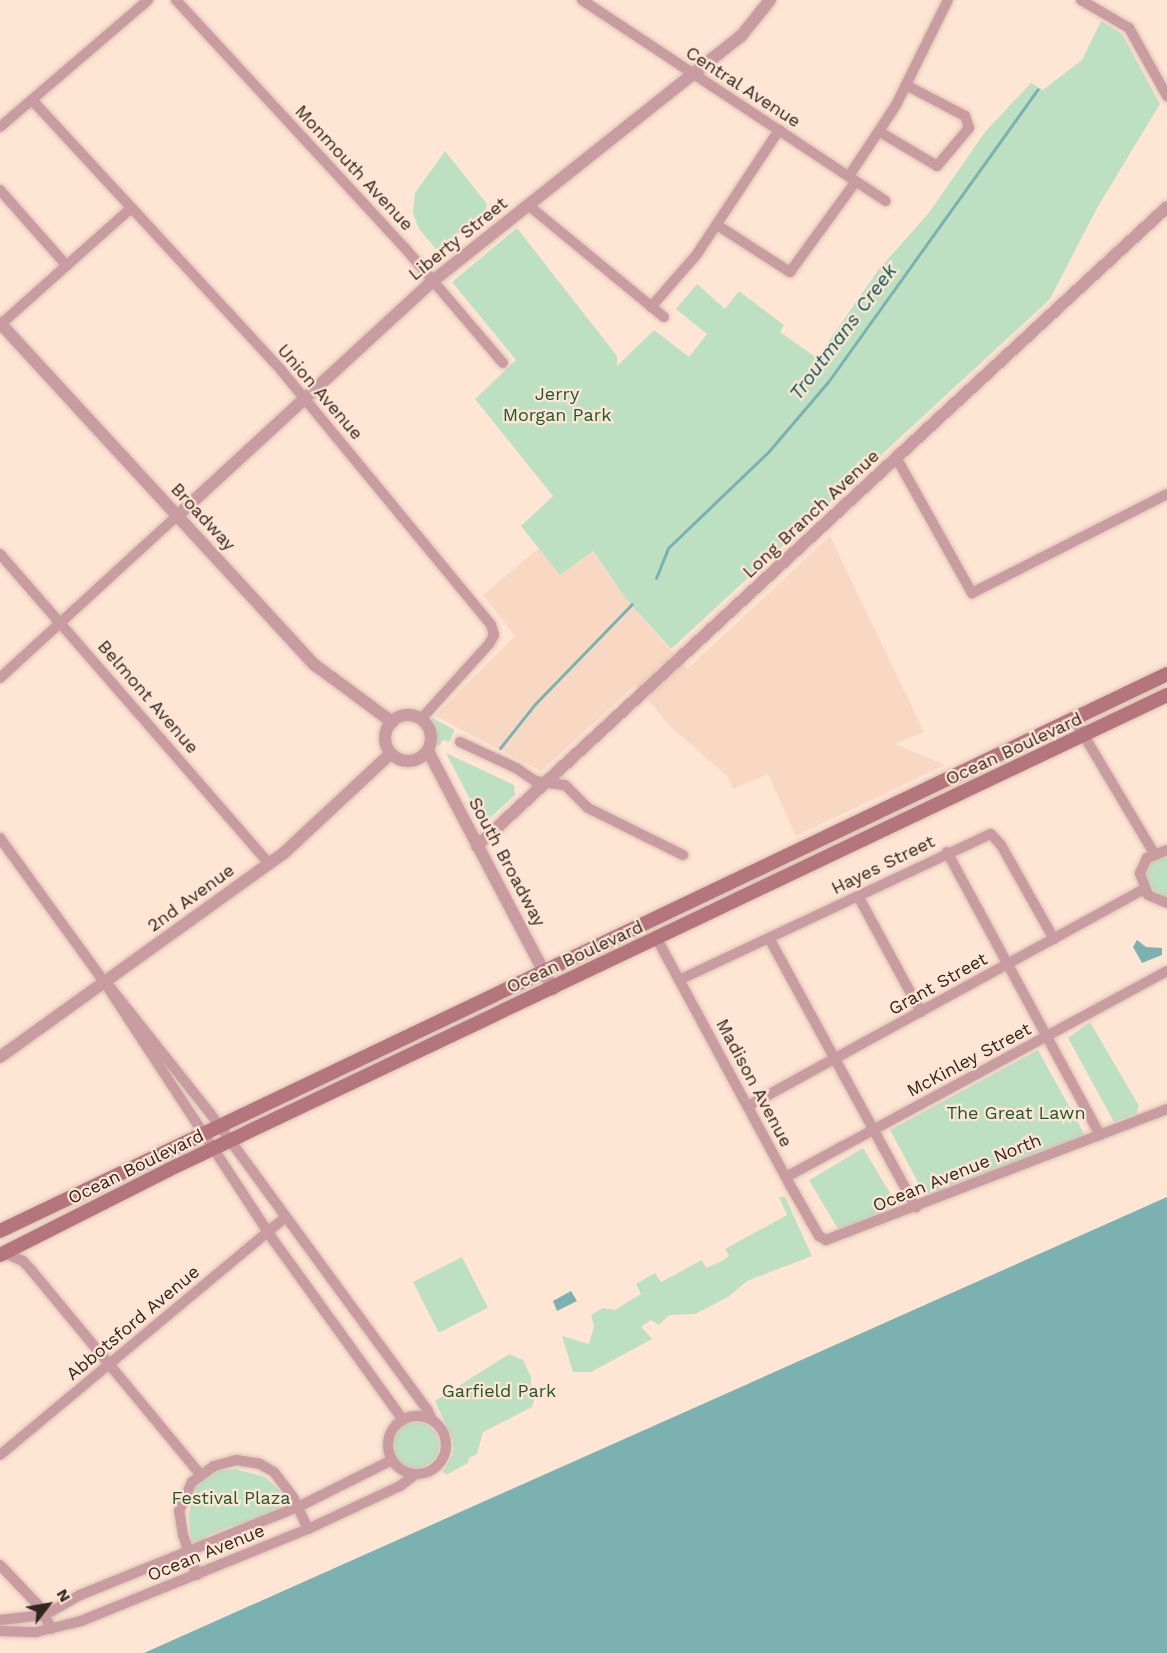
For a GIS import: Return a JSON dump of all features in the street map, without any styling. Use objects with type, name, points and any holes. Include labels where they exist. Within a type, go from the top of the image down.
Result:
[{"type":"main road","name":"Ocean Boulevard","points":[[0,1231],[1167,674]]},
{"type":"main road","name":"Ocean Boulevard","points":[[2,1254],[212,1150],[1167,695]]},
{"type":"street","points":[[0,127],[148,0]]},
{"type":"street","name":"Monmouth Avenue","points":[[176,0],[434,280],[503,363]]},
{"type":"street","name":"Central Avenue","points":[[582,0],[886,201]]},
{"type":"street","name":"Liberty Street","points":[[177,516],[434,280],[741,36],[770,0]]},
{"type":"street","points":[[717,225],[790,272],[853,178],[880,132],[948,0]]},
{"type":"street","points":[[1081,0],[1129,28],[1167,96]]},
{"type":"street","points":[[880,132],[937,166],[969,128],[965,116],[906,85]]},
{"type":"street","name":"Union Avenue","points":[[32,100],[305,398],[491,625],[494,635],[489,644],[421,719]]},
{"type":"street","points":[[651,307],[717,225],[779,130]]},
{"type":"street","points":[[0,190],[67,266]]},
{"type":"street","points":[[528,205],[664,317]]},
{"type":"street","name":"Long Branch Avenue","points":[[477,846],[1167,207]]},
{"type":"street","points":[[0,324],[131,208]]},
{"type":"street","name":"Broadway","points":[[0,324],[315,665],[392,722]]},
{"type":"street","points":[[897,459],[972,593],[1167,494]]},
{"type":"street","points":[[0,678],[177,516]]},
{"type":"street","name":"Belmont Avenue","points":[[0,554],[62,622],[269,863]]},
{"type":"street","points":[[409,715],[421,719],[430,730],[428,751],[410,762],[390,754],[385,734],[392,722],[409,715]]},
{"type":"street","points":[[1074,718],[1154,853]]},
{"type":"street","points":[[460,742],[518,769],[535,781],[565,784],[588,808],[683,855]]},
{"type":"street","name":"South Broadway","points":[[428,751],[553,989]]},
{"type":"street","name":"2nd Avenue","points":[[0,1057],[269,863],[363,782],[390,754]]},
{"type":"street","name":"Hayes Street","points":[[679,980],[983,836],[995,837],[1054,939]]},
{"type":"street","points":[[0,838],[105,983],[202,1135],[268,1232],[403,1420]]},
{"type":"street","points":[[1167,850],[1154,853],[1143,865],[1144,889],[1153,899],[1167,903]]},
{"type":"street","points":[[947,852],[1100,1135]]},
{"type":"street","name":"Grant Street","points":[[748,1106],[1144,889]]},
{"type":"street","points":[[858,896],[921,1012]]},
{"type":"street","points":[[769,938],[916,1208]]},
{"type":"street","name":"Madison Avenue","points":[[657,939],[786,1178],[819,1236],[826,1240]]},
{"type":"street","name":"McKinley Street","points":[[786,1178],[1167,971]]},
{"type":"street","name":"Ocean Avenue","points":[[0,1630],[52,1629],[197,1575],[308,1529],[400,1486],[416,1474],[436,1466],[444,1454],[442,1431],[432,1420],[428,1409],[220,1127],[122,998],[105,983]]},
{"type":"street","name":"Ocean Avenue North","points":[[826,1240],[916,1208],[1167,1108]]},
{"type":"street","name":"Abbotsford Avenue","points":[[0,1455],[286,1217]]},
{"type":"street","points":[[2,1254],[23,1261],[200,1474]]},
{"type":"street","points":[[416,1474],[406,1472],[392,1460],[390,1433],[403,1420],[417,1416],[432,1420]]},
{"type":"street","points":[[197,1575],[188,1552],[179,1511],[186,1491],[200,1474],[236,1460],[260,1464],[281,1480],[298,1507],[308,1529]]},
{"type":"street","name":"Ocean Avenue","points":[[0,1620],[45,1615],[80,1595],[298,1507],[392,1460]]},
{"type":"street","points":[[0,1564],[45,1615],[52,1629]]},
{"type":"shaded area","points":[[830,536],[924,732],[895,744],[945,765],[796,836],[768,774],[733,789],[727,776],[672,728],[635,685],[541,771],[435,716],[515,636],[483,595],[539,548],[560,575],[592,551],[626,599],[687,669]]},
{"type":"green space","name":"Jerry Morgan Park","points":[[1101,21],[1122,34],[1160,104],[1097,208],[1050,299],[671,649],[626,599],[593,551],[560,575],[521,526],[553,496],[475,399],[516,360],[452,282],[517,228],[617,356],[617,366],[654,330],[689,357],[707,334],[676,309],[697,284],[725,309],[739,291],[784,325],[780,332],[817,358],[879,269],[928,214],[985,132],[1031,83],[1043,90],[1082,60]]},
{"type":"green space","points":[[445,151],[487,204],[485,212],[437,250],[419,229],[413,213],[415,193]]},
{"type":"green space","points":[[432,718],[455,730],[449,742],[443,740],[438,747]]},
{"type":"green space","points":[[446,753],[514,785],[515,795],[490,818],[480,819]]},
{"type":"green space","points":[[1167,855],[1167,898],[1151,888],[1147,873],[1151,861]]},
{"type":"green space","points":[[1090,1022],[1139,1106],[1136,1114],[1114,1122],[1068,1038]]},
{"type":"green space","name":"The Great Lawn","points":[[1038,1050],[1085,1135],[926,1197],[890,1130]]},
{"type":"green space","points":[[863,1148],[896,1204],[842,1236],[809,1180]]},
{"type":"green space","points":[[779,1197],[785,1197],[812,1256],[747,1281],[728,1297],[695,1314],[669,1315],[659,1325],[651,1320],[641,1327],[652,1339],[591,1372],[573,1372],[562,1336],[589,1344],[594,1326],[591,1315],[603,1308],[615,1310],[641,1294],[636,1284],[655,1273],[661,1282],[702,1260],[706,1268],[722,1261],[729,1256],[725,1249],[787,1215]]},
{"type":"green space","points":[[462,1257],[488,1308],[439,1333],[413,1282]]},
{"type":"green space","name":"Garfield Park","points":[[509,1354],[523,1360],[531,1377],[531,1391],[536,1394],[532,1407],[483,1432],[477,1454],[469,1458],[468,1463],[446,1475],[443,1471],[453,1454],[453,1440],[435,1401]]},
{"type":"green space","points":[[416,1422],[432,1429],[439,1445],[432,1461],[416,1468],[400,1461],[393,1445],[400,1429]]},
{"type":"green space","name":"Festival Plaza","points":[[235,1469],[265,1477],[285,1495],[287,1505],[236,1528],[232,1526],[207,1536],[204,1541],[191,1542],[189,1513],[197,1484],[214,1471]]},
{"type":"water","points":[[1137,940],[1146,947],[1162,948],[1162,955],[1142,963],[1133,947]]},
{"type":"water","points":[[1167,1197],[1167,1653],[144,1653]]},
{"type":"water","points":[[571,1291],[577,1301],[557,1311],[553,1301]]},
{"type":"waterway","name":"Troutmans Creek","points":[[656,578],[668,548],[769,451],[828,382],[1038,89]]},
{"type":"waterway","points":[[500,748],[535,704],[632,604]]}]
